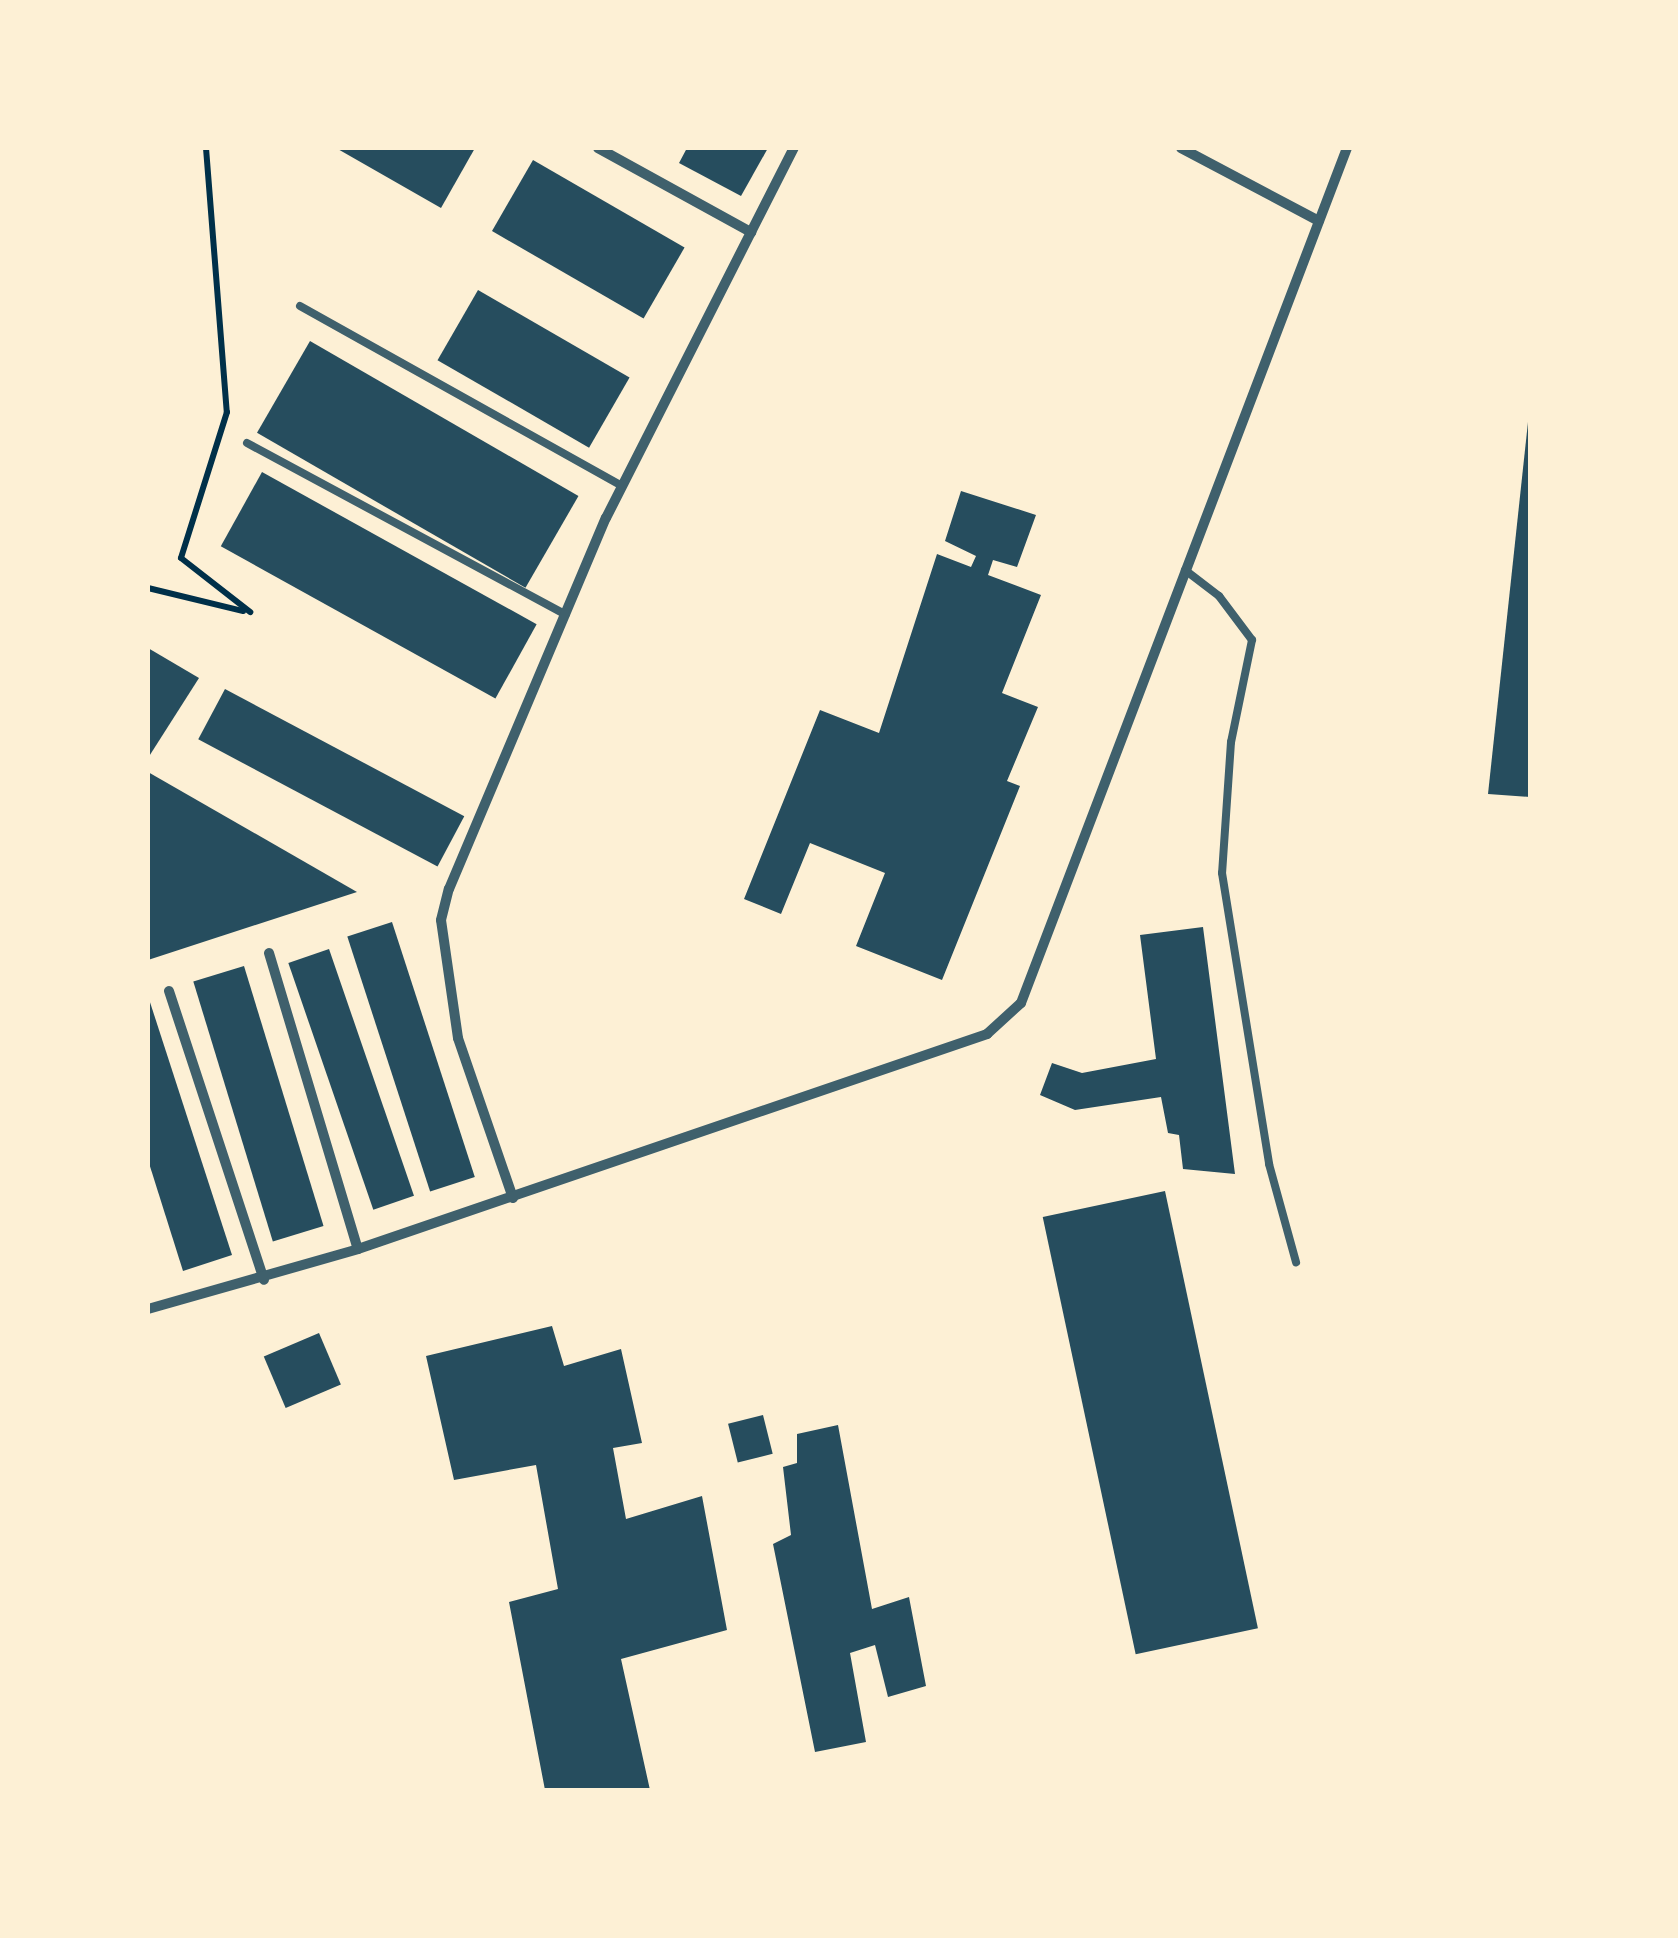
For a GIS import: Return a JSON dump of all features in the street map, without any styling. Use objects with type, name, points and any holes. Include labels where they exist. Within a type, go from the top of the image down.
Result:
[{"type":"street","points":[[598,148],[752,232]]},
{"type":"street","points":[[512,1198],[458,1038],[441,920],[448,889],[622,486],[794,148]]},
{"type":"street","points":[[1181,148],[1318,221]]},
{"type":"street","points":[[148,1309],[264,1280],[987,1034],[1021,1003],[1347,148]]},
{"type":"street","points":[[269,954],[358,1249]]},
{"type":"street","points":[[169,991],[264,1280]]},
{"type":"lane","points":[[300,306],[622,486]]},
{"type":"lane","points":[[247,443],[566,615]]},
{"type":"lane","points":[[1185,570],[1220,596],[1252,640],[1231,742],[1222,873],[1269,1164],[1296,1262]]},
{"type":"path","points":[[148,588],[250,612],[181,558],[227,412],[206,148]]},
{"type":"building","points":[[336,148],[475,148],[441,208]]},
{"type":"building","points":[[687,148],[768,148],[741,196],[679,163]]},
{"type":"building","points":[[533,160],[685,247],[644,319],[492,231]]},
{"type":"building","points":[[478,290],[630,378],[589,448],[438,360]]},
{"type":"building","points":[[310,341],[578,496],[525,588],[257,433]]},
{"type":"building","points":[[1530,422],[1530,797],[1488,794]]},
{"type":"building","points":[[262,472],[537,624],[495,699],[221,546]]},
{"type":"building","points":[[961,491],[1036,515],[1017,567],[993,560],[988,575],[1041,595],[1002,693],[1038,707],[1007,781],[1020,786],[942,980],[856,946],[885,873],[810,843],[781,914],[744,899],[820,710],[879,733],[937,554],[971,567],[976,556],[945,541]]},
{"type":"building","points":[[148,648],[199,678],[148,758]]},
{"type":"building","points":[[225,689],[464,816],[438,867],[198,739]]},
{"type":"building","points":[[148,772],[357,892],[148,960]]},
{"type":"building","points":[[392,922],[475,1177],[430,1191],[347,937]]},
{"type":"building","points":[[1203,927],[1235,1174],[1183,1169],[1179,1135],[1168,1133],[1161,1097],[1075,1110],[1040,1095],[1052,1063],[1082,1073],[1156,1059],[1140,935]]},
{"type":"building","points":[[329,949],[414,1196],[373,1210],[288,963]]},
{"type":"building","points":[[244,966],[324,1226],[273,1242],[193,981]]},
{"type":"building","points":[[148,996],[232,1255],[183,1271],[148,1160]]},
{"type":"building","points":[[1165,1191],[1258,1628],[1136,1654],[1043,1217]]},
{"type":"building","points":[[552,1326],[564,1366],[621,1349],[642,1443],[613,1448],[626,1519],[702,1496],[727,1630],[621,1659],[650,1790],[545,1790],[509,1602],[558,1589],[536,1465],[454,1480],[426,1356]]},
{"type":"building","points":[[319,1333],[341,1385],[286,1408],[264,1356]]},
{"type":"building","points":[[763,1415],[773,1454],[738,1463],[728,1424]]},
{"type":"building","points":[[838,1425],[872,1609],[909,1597],[926,1686],[888,1697],[875,1645],[850,1653],[866,1742],[815,1752],[773,1544],[791,1535],[783,1467],[797,1463],[797,1434]]}]
